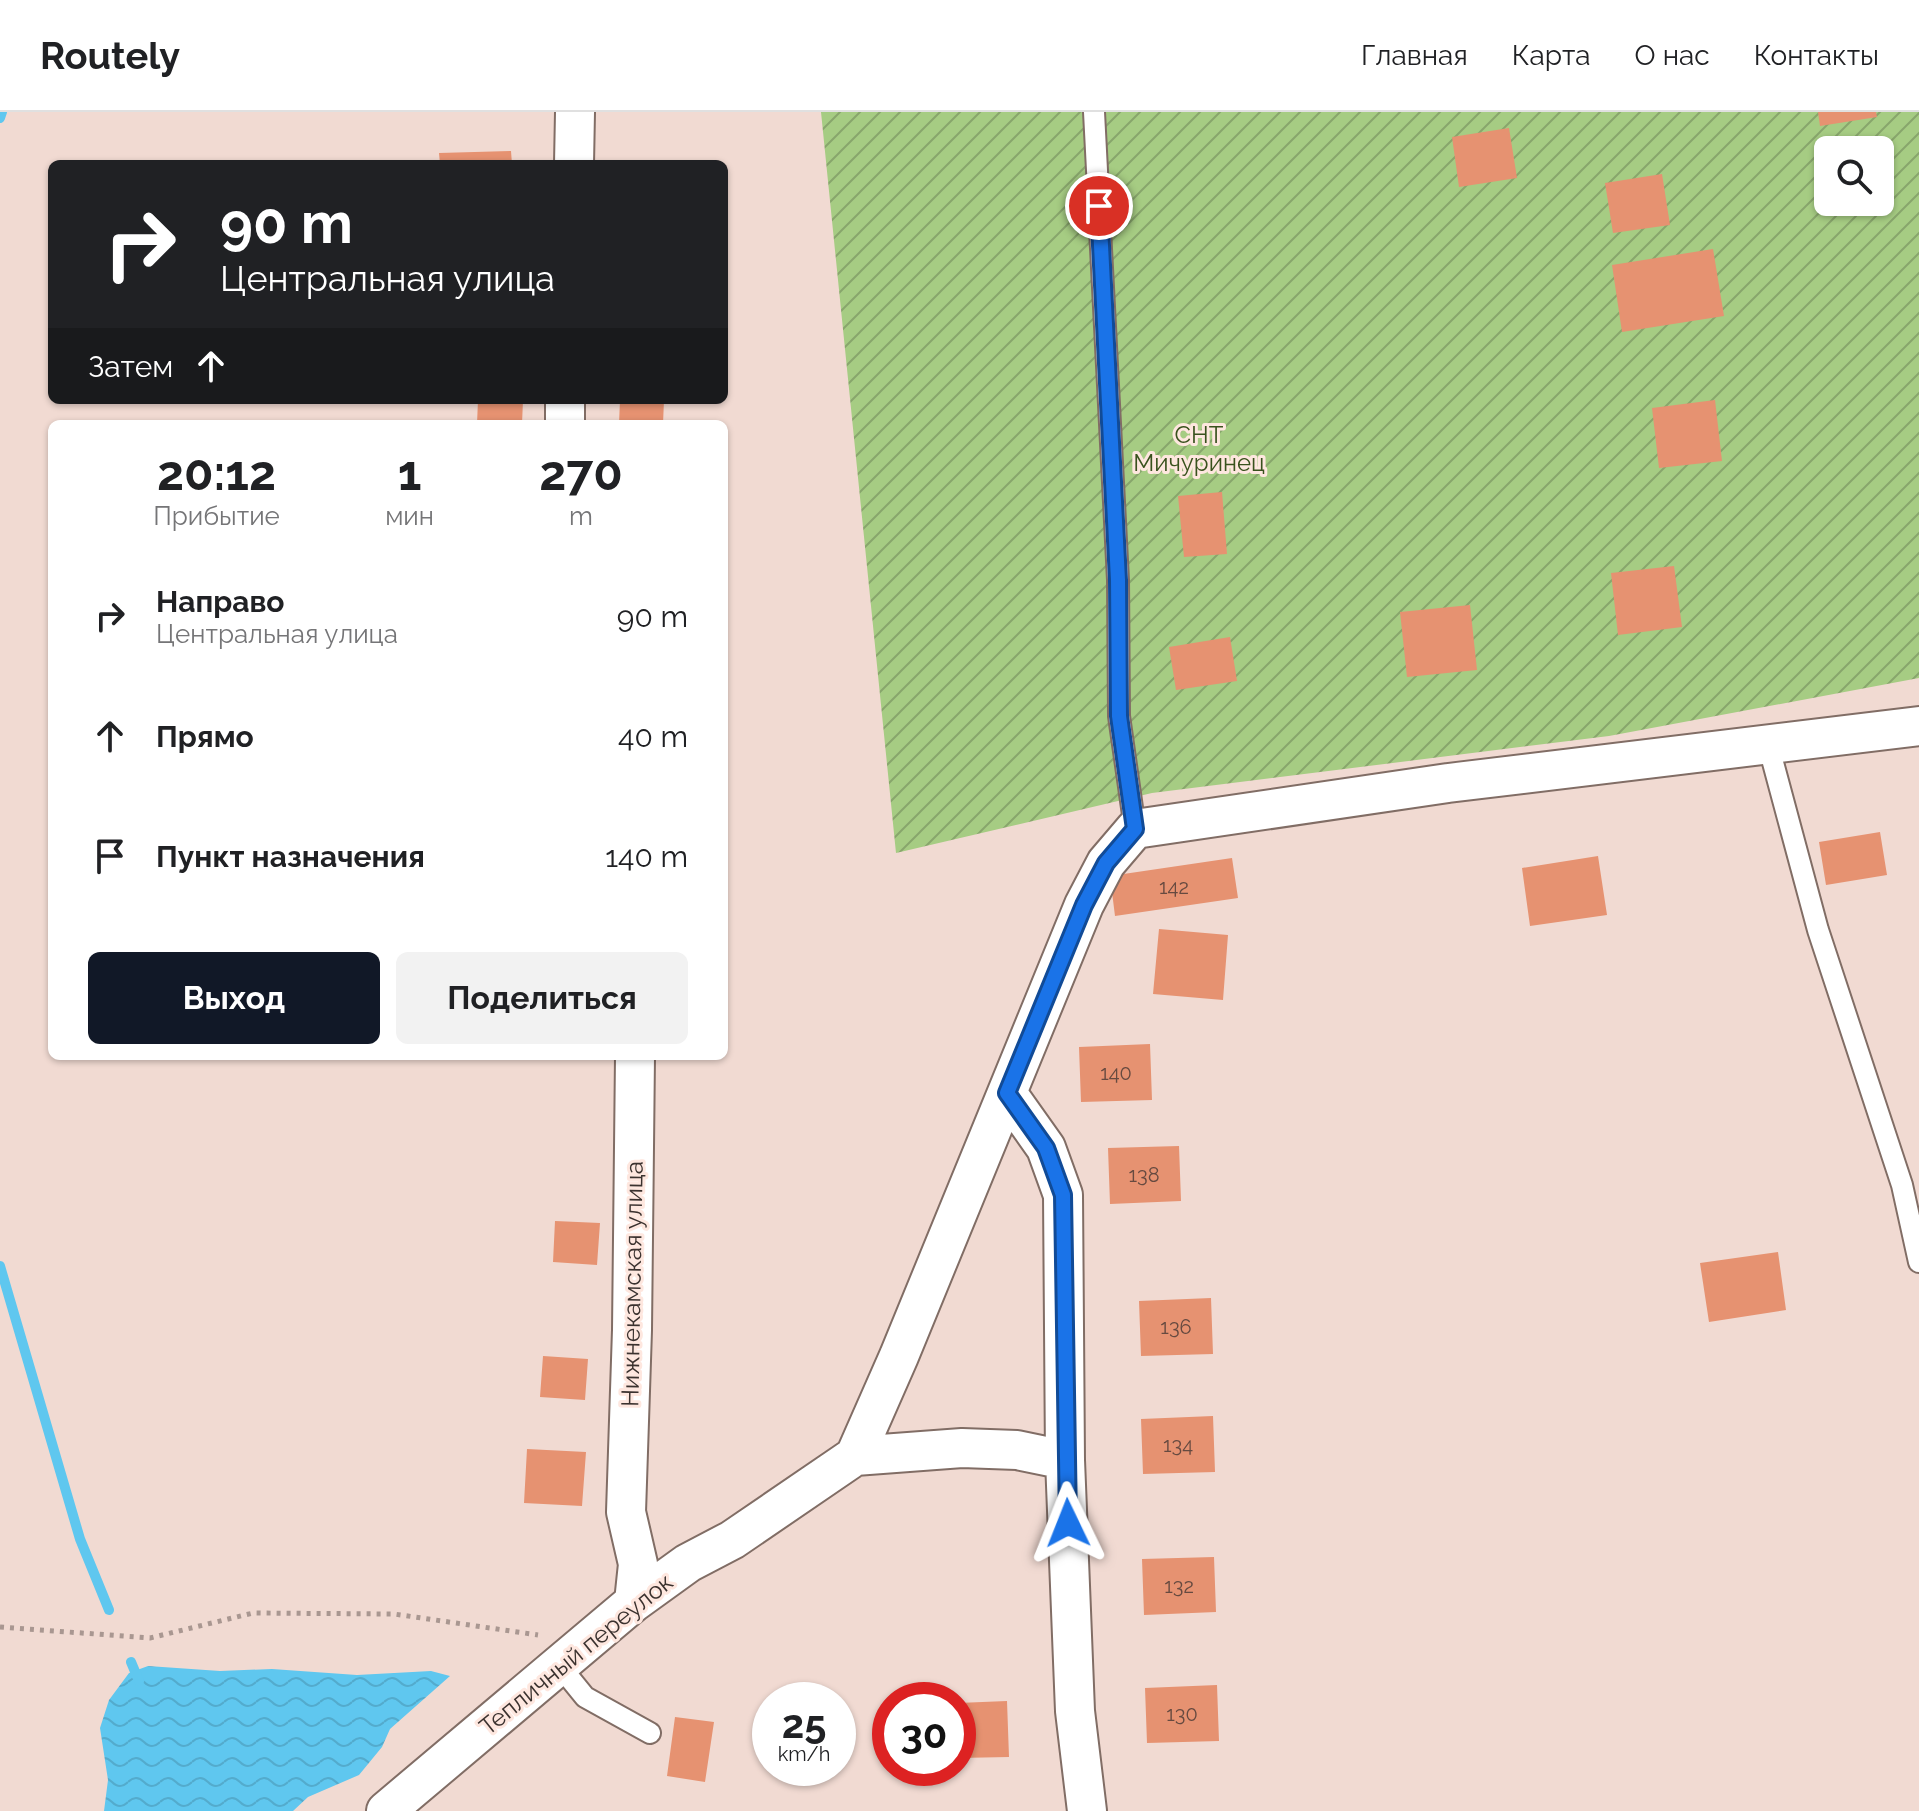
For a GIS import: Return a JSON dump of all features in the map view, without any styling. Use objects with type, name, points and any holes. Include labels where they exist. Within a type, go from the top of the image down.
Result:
[{"type":"street","points":[[574,160],[575,112]]},
{"type":"street","points":[[1065,1460],[1017,1450],[962,1448],[855,1456],[1084,905],[1106,863],[1135,829],[1433,785],[1919,726]]},
{"type":"street","name":"Нижнекамская улица","points":[[634,1602],[638,1564],[626,1512],[635,1060]]},
{"type":"street","points":[[1007,1093],[1046,1148],[1063,1195],[1065,1460],[1075,1711],[1087,1811]]},
{"type":"street","name":"Тепличный переулок","points":[[386,1811],[634,1602],[688,1563],[732,1540],[855,1456]]},
{"type":"street","points":[[626,1512],[663,1548],[688,1563]]},
{"type":"lane","points":[[1094,112],[1118,580],[1119,716],[1135,829]]},
{"type":"lane","points":[[1768,744],[1818,930],[1902,1185],[1919,1262]]},
{"type":"lane","points":[[573,1654],[585,1697],[650,1733]]},
{"type":"path","points":[[0,1627],[150,1638],[253,1613],[394,1614],[573,1654]]},
{"type":"green space","name":"СНТ Мичуринец","points":[[821,112],[1919,112],[1919,678],[1609,736],[1152,793],[896,853]]},
{"type":"water","points":[[148,1666],[357,1675],[431,1671],[450,1676],[390,1729],[382,1747],[359,1775],[308,1797],[293,1811],[104,1811],[108,1780],[100,1728],[109,1700],[129,1673]]},
{"type":"building","points":[[1818,112],[1876,112],[1877,117],[1820,126]]},
{"type":"building","points":[[1509,128],[1517,178],[1459,187],[1452,137]]},
{"type":"building","points":[[511,151],[512,160],[440,160],[439,153]]},
{"type":"building","points":[[1662,174],[1670,225],[1613,233],[1605,183]]},
{"type":"building","points":[[1713,249],[1724,316],[1622,332],[1612,265]]},
{"type":"building","points":[[1715,400],[1722,461],[1659,468],[1652,408]]},
{"type":"building","points":[[478,404],[523,404],[522,420],[477,420]]},
{"type":"building","points":[[620,404],[664,404],[663,420],[619,420]]},
{"type":"building","points":[[1222,492],[1227,554],[1184,557],[1178,496]]},
{"type":"building","points":[[1674,566],[1682,627],[1618,635],[1611,573]]},
{"type":"building","points":[[1470,605],[1477,670],[1407,677],[1400,612]]},
{"type":"building","points":[[1230,637],[1237,681],[1176,690],[1169,647]]},
{"type":"building","points":[[1880,832],[1887,875],[1826,885],[1819,842]]},
{"type":"building","points":[[1598,856],[1607,915],[1530,926],[1522,868]]},
{"type":"building","points":[[1232,858],[1238,898],[1115,916],[1110,876]]},
{"type":"building","points":[[1159,929],[1228,935],[1223,1000],[1153,994]]},
{"type":"building","points":[[1150,1044],[1152,1100],[1081,1102],[1079,1047]]},
{"type":"building","points":[[1179,1146],[1181,1201],[1110,1204],[1108,1148]]},
{"type":"building","points":[[555,1221],[600,1223],[597,1265],[553,1262]]},
{"type":"building","points":[[1778,1252],[1786,1310],[1709,1322],[1700,1263]]},
{"type":"building","points":[[1211,1298],[1213,1354],[1141,1356],[1139,1301]]},
{"type":"building","points":[[543,1356],[588,1359],[585,1400],[540,1397]]},
{"type":"building","points":[[1213,1416],[1215,1472],[1143,1474],[1141,1419]]},
{"type":"building","points":[[527,1449],[586,1452],[582,1506],[524,1503]]},
{"type":"building","points":[[1214,1557],[1216,1612],[1144,1615],[1142,1559]]},
{"type":"building","points":[[1217,1685],[1219,1741],[1147,1743],[1145,1688]]},
{"type":"building","points":[[1007,1701],[1009,1757],[976,1758],[976,1702]]},
{"type":"building","points":[[675,1717],[714,1722],[705,1782],[667,1776]]},
{"type":"waterway","points":[[0,118],[2,112]]},
{"type":"waterway","points":[[0,1266],[80,1539],[109,1610]]},
{"type":"waterway","points":[[131,1662],[139,1681]]},
{"type":"route","points":[[1068,1523],[1063,1195],[1046,1148],[1007,1093],[1084,905],[1106,863],[1135,829],[1119,716],[1118,580],[1099,206]]}]
